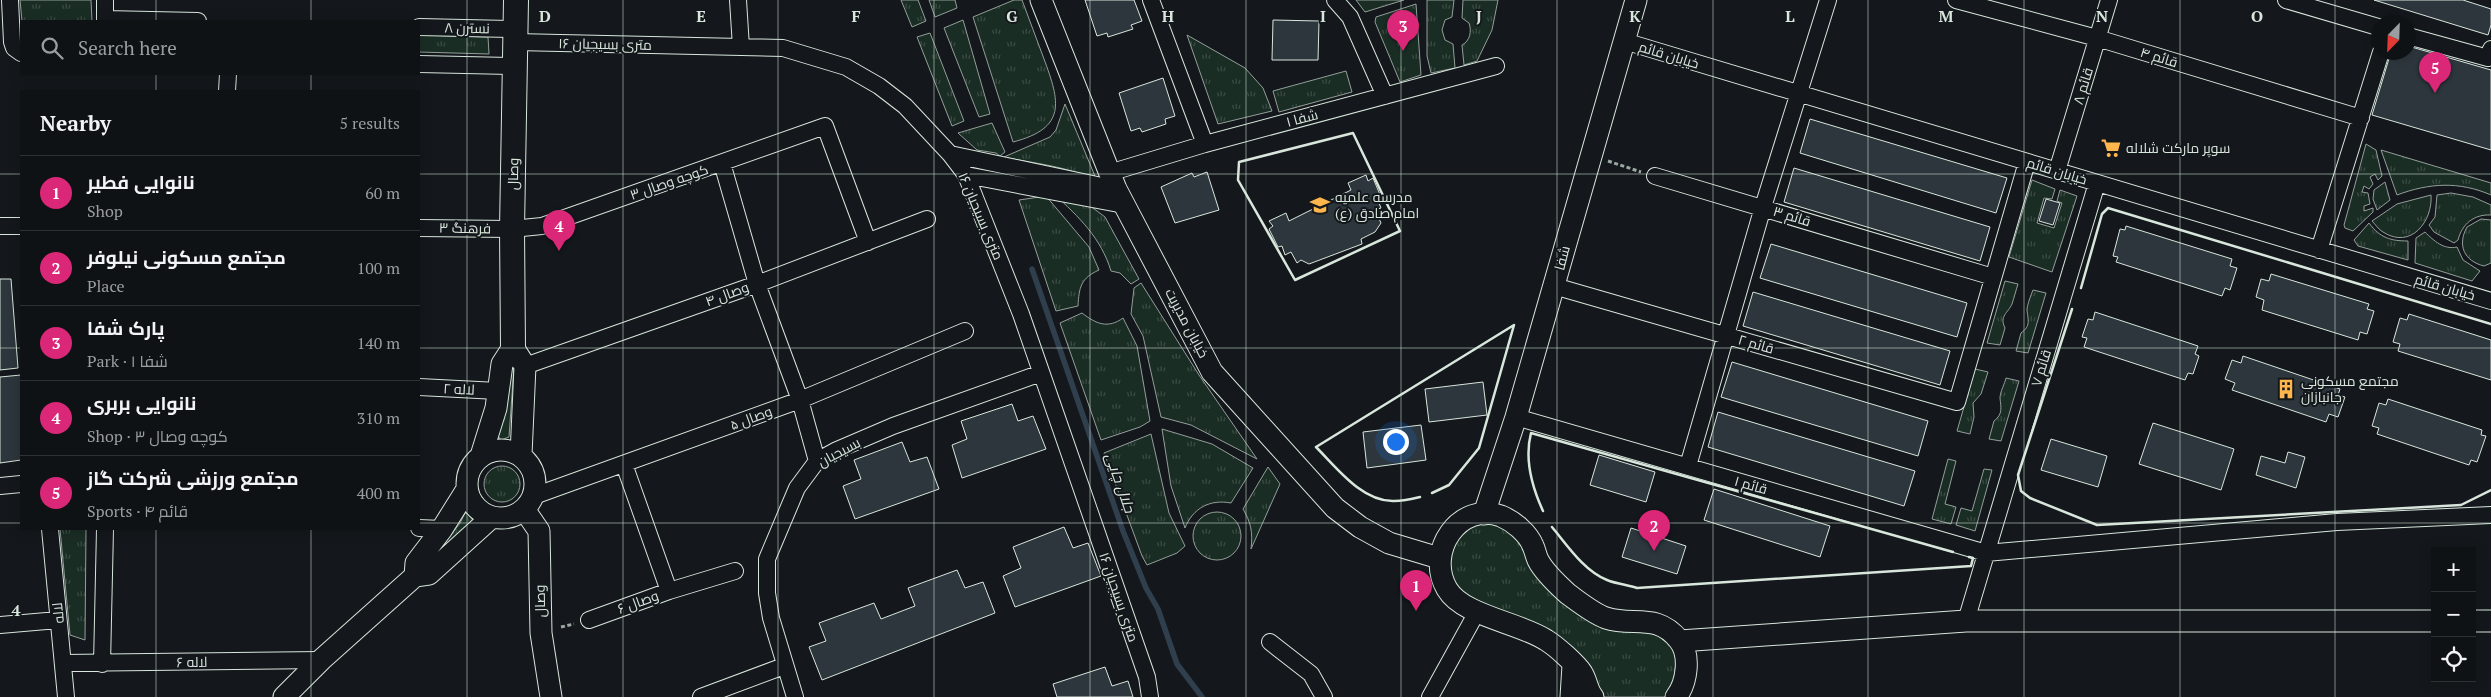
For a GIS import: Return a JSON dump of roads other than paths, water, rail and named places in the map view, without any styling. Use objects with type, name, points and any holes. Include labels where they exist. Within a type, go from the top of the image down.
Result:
[{"type":"main road","name":"وصال","points":[[516,0],[512,229],[519,357]]},
{"type":"street","points":[[10,0],[12,42],[14,48],[20,51]]},
{"type":"street","points":[[105,0],[105,20]]},
{"type":"street","points":[[738,0],[741,46]]},
{"type":"street","name":"خیابان مدیریت","points":[[1041,0],[1116,189],[1212,372],[1335,508],[1360,528],[1389,543],[1439,558]]},
{"type":"street","points":[[1151,0],[1205,144]]},
{"type":"street","points":[[1335,0],[1350,17],[1385,96]]},
{"type":"street","name":"شفا","points":[[1484,514],[1516,417],[1636,0]]},
{"type":"street","points":[[1688,466],[1763,208],[1828,0]]},
{"type":"street","name":"قائم ۴","points":[[1956,0],[2097,38],[2361,118]]},
{"type":"street","name":"قائم ۸","points":[[2057,171],[2109,0]]},
{"type":"street","points":[[2286,0],[2371,25]]},
{"type":"street","name":"نسترن ۸","points":[[420,27],[515,36]]},
{"type":"street","name":"۱۶ متری بسیجیان","points":[[515,36],[783,48],[846,67],[878,86],[905,106],[950,154],[966,176],[1020,314],[1147,677],[1150,697]]},
{"type":"street","points":[[2416,38],[2488,58],[2491,49]]},
{"type":"street","name":"خیابان قائم","points":[[1624,41],[2491,300]]},
{"type":"street","points":[[2319,250],[2379,60]]},
{"type":"street","points":[[420,64],[515,66]]},
{"type":"street","name":"شفا ۱","points":[[1116,189],[1205,144],[1496,66]]},
{"type":"street","points":[[227,90],[228,75]]},
{"type":"street","name":"کوچه وصال ۳","points":[[512,229],[542,226],[825,126],[868,242]]},
{"type":"street","points":[[950,154],[1116,189]]},
{"type":"street","points":[[1993,277],[2027,162]]},
{"type":"street","points":[[722,163],[757,284],[800,400],[817,461]]},
{"type":"street","points":[[966,176],[1116,189]]},
{"type":"street","name":"قائم ۳","points":[[1655,176],[1993,277]]},
{"type":"street","name":"قائم ۷","points":[[1966,621],[2097,183]]},
{"type":"street","name":"وصال ۴","points":[[519,357],[757,284],[927,219]]},
{"type":"street","points":[[0,226],[20,226]]},
{"type":"street","name":"فرهنگ ۳","points":[[420,228],[512,229]]},
{"type":"street","name":"قائم ۲","points":[[1554,286],[1957,402],[1993,277]]},
{"type":"street","name":"وصال ۵","points":[[529,503],[624,464],[800,400],[965,331]]},
{"type":"street","points":[[481,456],[499,449],[510,451],[520,455],[529,463],[534,474],[536,485],[529,503],[508,518],[492,517],[477,509],[467,489],[467,478],[471,467],[481,456],[496,408],[502,364],[519,357],[520,455]]},
{"type":"street","name":"بسیجیان","points":[[795,697],[784,666],[767,593],[767,559],[796,488],[817,461],[837,450],[893,426],[1040,373]]},
{"type":"street","name":"لاله ۲","points":[[420,387],[498,391]]},
{"type":"street","name":"قائم ۱","points":[[1516,417],[1986,553]]},
{"type":"street","points":[[624,464],[669,591]]},
{"type":"street","points":[[0,486],[20,484]]},
{"type":"street","points":[[415,576],[416,563],[442,529],[467,489]]},
{"type":"street","name":"وصال","points":[[529,503],[539,531],[541,633],[551,697]]},
{"type":"street","points":[[1593,697],[1582,672],[1547,640],[1510,622],[1477,612],[1454,599],[1441,575],[1439,558],[1442,545],[1457,526],[1470,518],[1484,514],[1499,515],[1514,522],[1533,544],[1538,560],[1545,570],[1567,593],[1604,618],[1650,621],[1667,630],[1680,641],[1687,659],[1683,685],[1676,697]]},
{"type":"street","points":[[1986,553],[2337,522],[2491,515]]},
{"type":"street","points":[[284,697],[321,660],[415,576],[429,574],[492,517]]},
{"type":"street","points":[[420,528],[442,529]]},
{"type":"street","name":"لاله","points":[[50,530],[66,697]]},
{"type":"street","points":[[102,664],[105,530]]},
{"type":"street","name":"وصال ۶","points":[[589,620],[669,591],[735,571]]},
{"type":"street","points":[[1430,697],[1477,612]]},
{"type":"street","points":[[0,625],[58,620]]},
{"type":"street","points":[[1680,641],[1966,621],[2431,621]]},
{"type":"street","points":[[2476,621],[2491,621]]},
{"type":"street","points":[[1270,642],[1311,674],[1324,697]]},
{"type":"street","name":"لاله ۶","points":[[62,663],[321,660]]},
{"type":"street","points":[[1571,697],[1573,665]]},
{"type":"street","points":[[701,697],[784,666]]},
{"type":"waterway","name":"جلال چایی","points":[[1032,269],[1123,531],[1146,588],[1158,609],[1177,664],[1202,697]]},
{"type":"place","name":"پارک شفا","points":[[1403,51]]},
{"type":"place","name":"مجتمع ورزشی شرکت گاز","points":[[2435,93]]},
{"type":"place","name":"سوپر مارکت شلاله","points":[[2111,148]]},
{"type":"place","name":"مدرسه علمیه امام صادق (ع)","points":[[1320,205]]},
{"type":"place","name":"نانوایی بربری","points":[[559,251]]},
{"type":"place","name":"مجتمع مسکونی جانبازان","points":[[2286,389]]},
{"type":"place","name":"مجتمع مسکونی نیلوفر","points":[[1654,551]]},
{"type":"place","name":"نانوایی فطیر","points":[[1416,611]]}]
